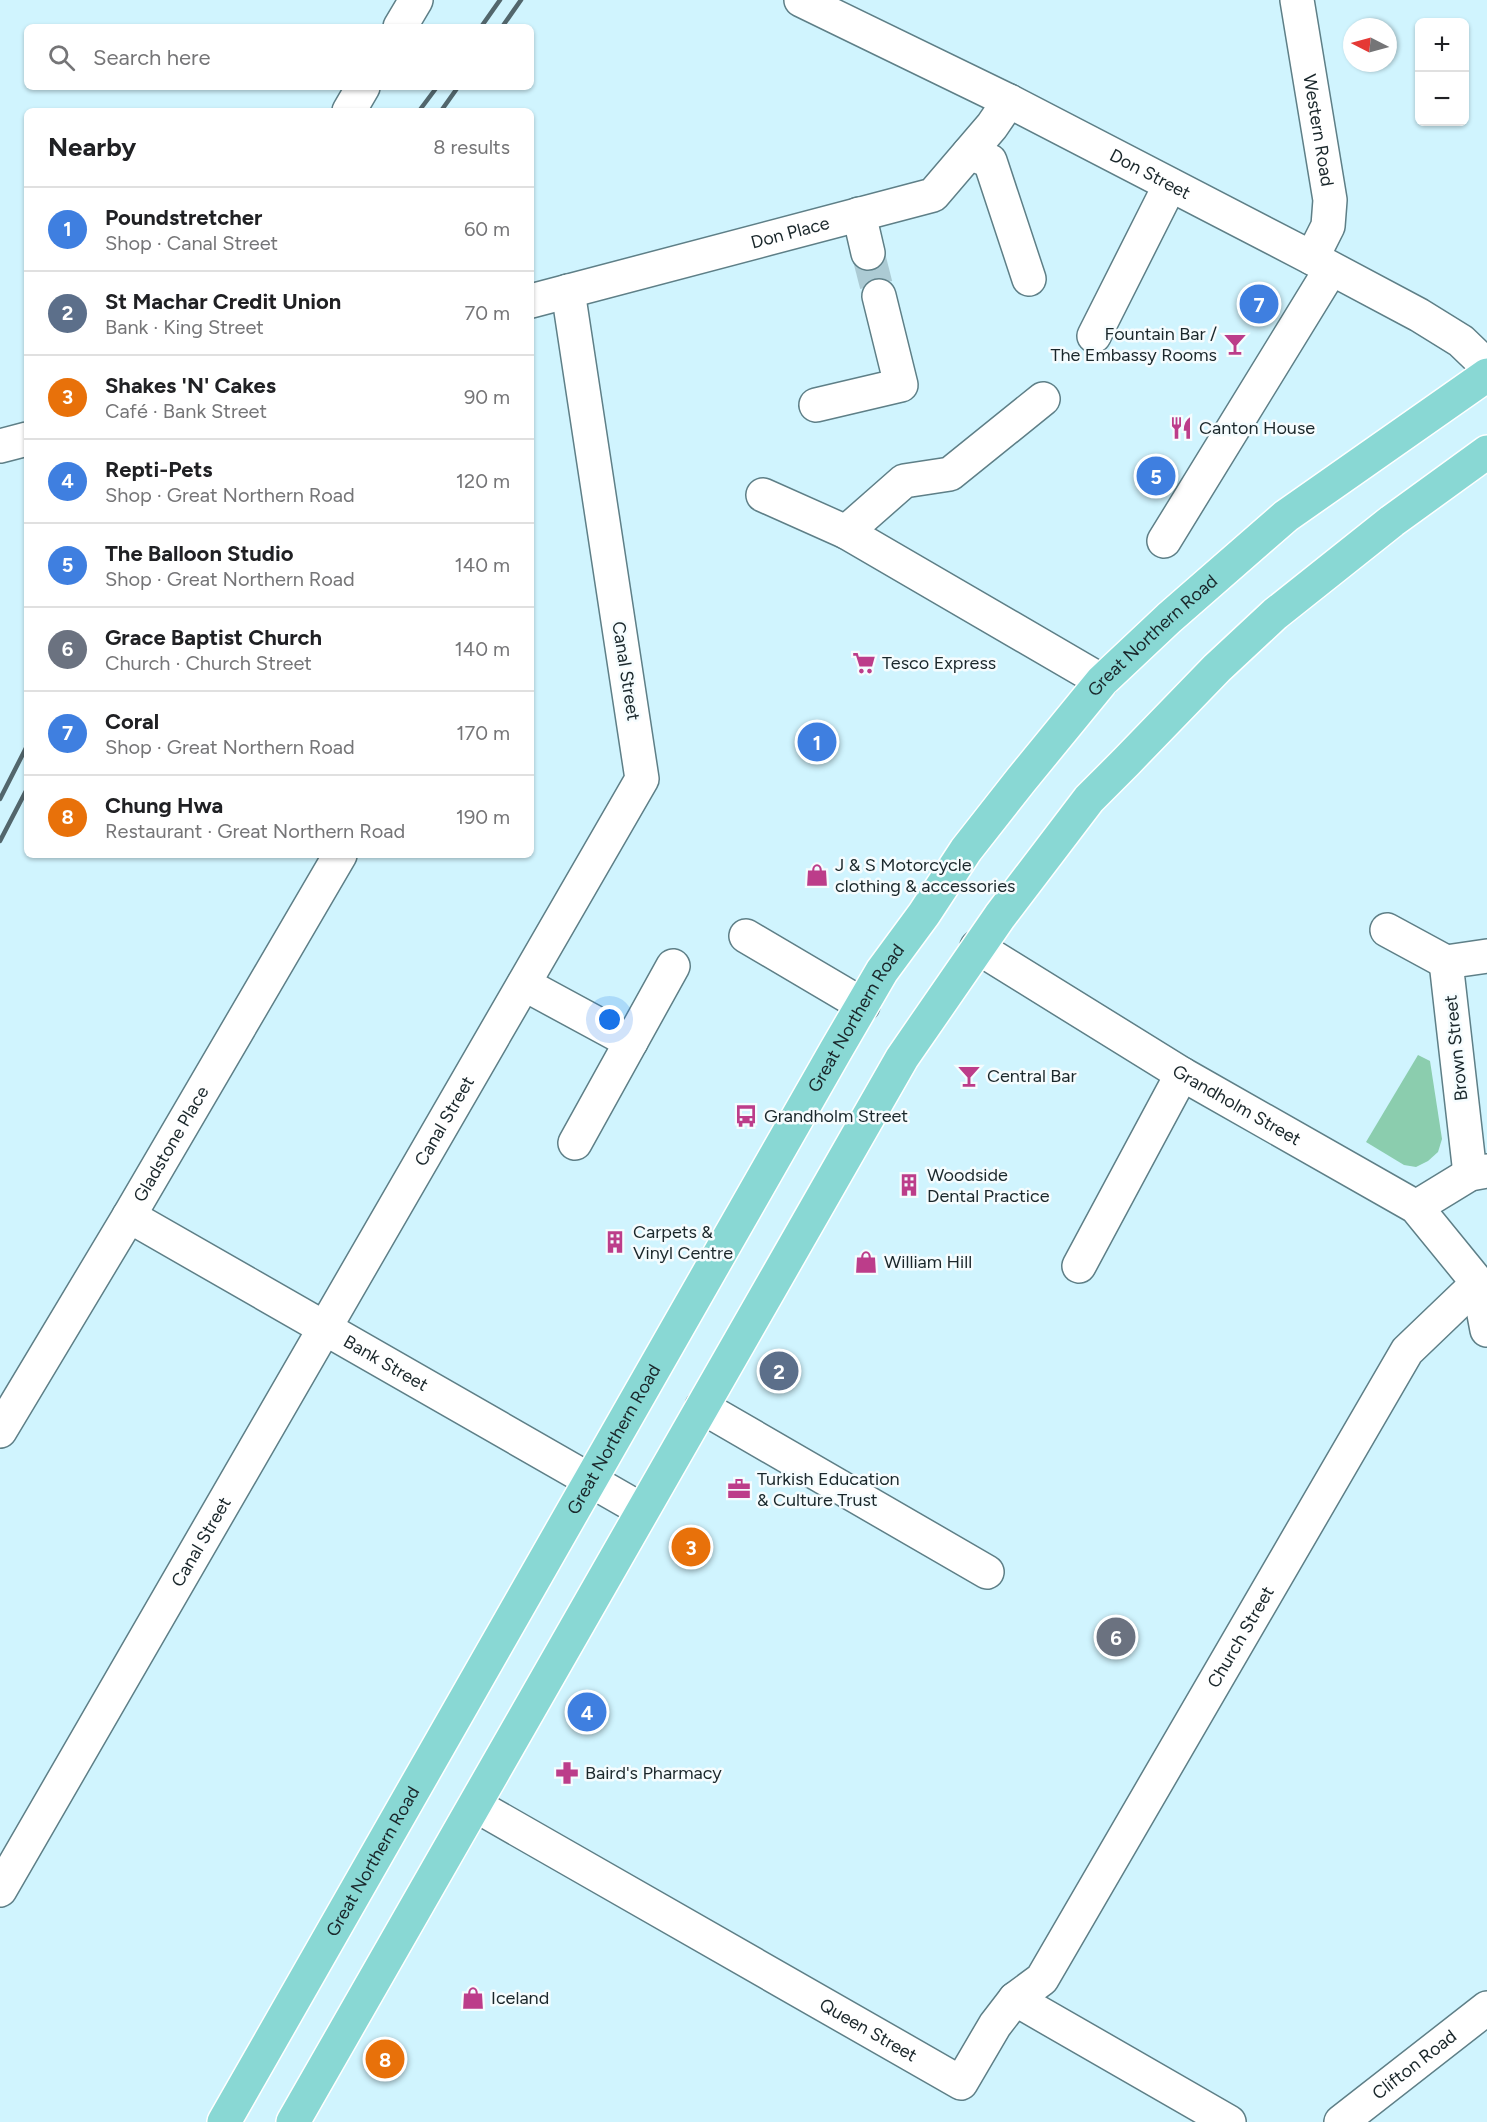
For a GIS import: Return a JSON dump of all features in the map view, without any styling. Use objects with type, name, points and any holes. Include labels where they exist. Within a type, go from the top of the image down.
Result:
[{"type":"main road","name":"Great Northern Road","points":[[224,2122],[882,971],[924,914],[966,850],[1102,681],[1185,604],[1286,516],[1487,375]]},
{"type":"main road","points":[[293,2122],[902,1058],[977,947],[1089,800],[1217,668],[1275,614],[1338,563],[1487,452]]},
{"type":"street","points":[[402,24],[416,0]]},
{"type":"street","name":"Don Street","points":[[801,0],[1009,101],[1419,315],[1461,341],[1487,366]]},
{"type":"street","name":"Western Road","points":[[1297,0],[1330,200],[1321,263]]},
{"type":"street","points":[[351,108],[361,90]]},
{"type":"street","name":"Don Place","points":[[534,300],[933,195],[992,126],[1009,101]]},
{"type":"street","points":[[969,153],[990,161],[1029,279]]},
{"type":"street","points":[[1094,336],[1170,184]]},
{"type":"street","points":[[860,214],[868,253]]},
{"type":"street","points":[[1164,541],[1321,263]]},
{"type":"street","name":"Canal Street","points":[[0,1890],[642,779],[568,291]]},
{"type":"street","points":[[816,405],[901,385],[879,296]]},
{"type":"street","points":[[846,532],[904,481],[950,474],[1042,399]]},
{"type":"street","points":[[0,446],[24,440]]},
{"type":"street","points":[[763,495],[846,532],[1102,681]]},
{"type":"street","name":"Gladstone Place","points":[[0,1431],[338,858]]},
{"type":"street","points":[[1387,930],[1446,962],[1487,956]]},
{"type":"street","points":[[746,936],[863,1005]]},
{"type":"street","name":"Grandholm Street","points":[[977,947],[1182,1074],[1416,1207],[1478,1282]]},
{"type":"street","name":"Brown Street","points":[[1446,962],[1478,1172]]},
{"type":"street","points":[[575,1143],[673,966]]},
{"type":"street","points":[[524,984],[631,1042]]},
{"type":"street","points":[[1079,1266],[1182,1074]]},
{"type":"street","points":[[1416,1207],[1478,1172]]},
{"type":"street","name":"Bank Street","points":[[129,1216],[642,1510]]},
{"type":"street","points":[[1478,1282],[1487,1330]]},
{"type":"street","name":"Church Street","points":[[1015,1999],[1042,1979],[1407,1351],[1478,1282]]},
{"type":"street","points":[[702,1407],[987,1572]]},
{"type":"street","name":"Queen Street","points":[[475,1805],[961,2083],[995,2025],[1015,1999]]},
{"type":"street","points":[[1015,1999],[1229,2122]]},
{"type":"street","name":"Clifton Road","points":[[1341,2122],[1487,2008]]},
{"type":"green space","points":[[1418,1055],[1430,1061],[1442,1139],[1438,1152],[1428,1161],[1416,1167],[1404,1165],[1366,1142]]},
{"type":"tunnel","points":[[868,253],[879,296]]},
{"type":"railway","points":[[483,24],[500,0]]},
{"type":"railway","points":[[504,24],[521,0]]},
{"type":"railway","points":[[421,108],[435,90]]},
{"type":"railway","points":[[443,108],[456,90]]},
{"type":"railway","points":[[0,799],[24,752]]},
{"type":"railway","points":[[0,841],[24,795]]},
{"type":"place","name":"Coral","points":[[1259,304]]},
{"type":"place","name":"Fountain Bar / The Embassy Rooms","points":[[1235,344]]},
{"type":"place","name":"Canton House","points":[[1181,428]]},
{"type":"place","name":"The Balloon Studio","points":[[1156,476]]},
{"type":"place","name":"Tesco Express","points":[[864,663]]},
{"type":"place","name":"Poundstretcher","points":[[817,742]]},
{"type":"place","name":"J & S Motorcycle clothing & accessories","points":[[817,875]]},
{"type":"place","name":"Central Bar","points":[[969,1076]]},
{"type":"place","name":"Grandholm Street","points":[[746,1116]]},
{"type":"place","name":"Woodside Dental Practice","points":[[909,1185]]},
{"type":"place","name":"Carpets & Vinyl Centre","points":[[615,1242]]},
{"type":"place","name":"William Hill","points":[[866,1262]]},
{"type":"place","name":"St Machar Credit Union","points":[[779,1371]]},
{"type":"place","name":"Turkish Education & Culture Trust","points":[[739,1489]]},
{"type":"place","name":"Shakes 'N' Cakes","points":[[691,1547]]},
{"type":"place","name":"Grace Baptist Church","points":[[1116,1637]]},
{"type":"place","name":"Repti-Pets","points":[[587,1712]]},
{"type":"place","name":"Baird's Pharmacy","points":[[567,1773]]},
{"type":"place","name":"Iceland","points":[[473,1998]]},
{"type":"place","name":"Chung Hwa","points":[[385,2059]]}]
